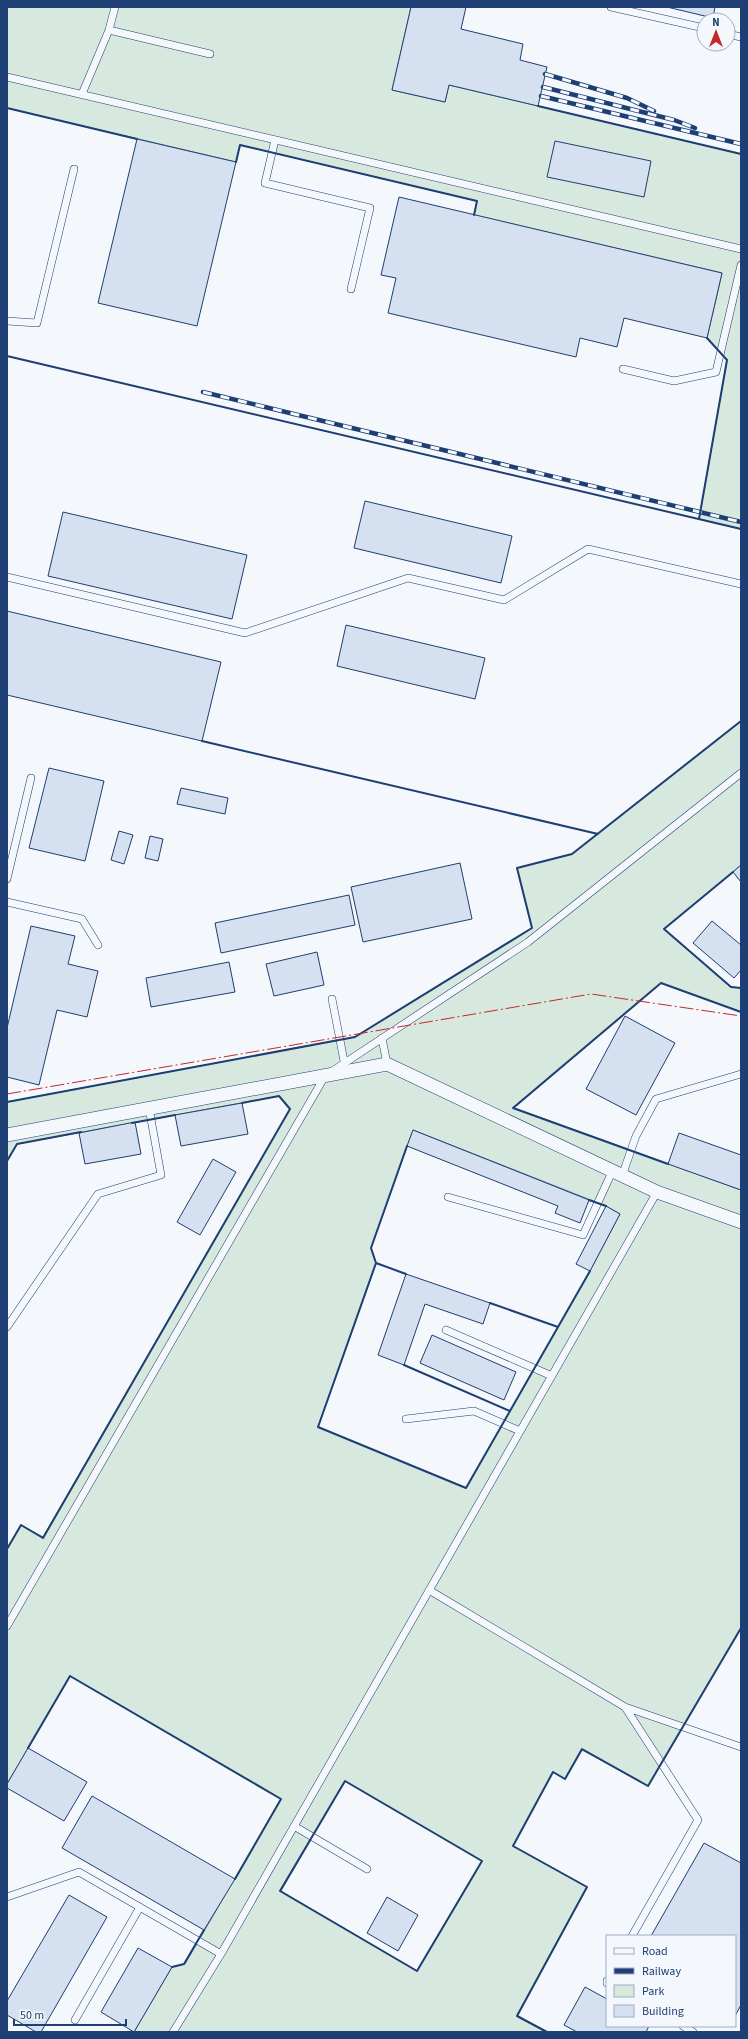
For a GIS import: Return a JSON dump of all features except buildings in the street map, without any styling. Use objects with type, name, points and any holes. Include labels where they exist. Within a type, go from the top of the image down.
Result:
[{"type":"street","points":[[7,1135],[324,1076],[345,1067],[386,1064],[657,1192],[741,1222]]},
{"type":"lane","points":[[82,94],[109,30],[115,7]]},
{"type":"lane","points":[[611,7],[696,26]]},
{"type":"lane","points":[[109,30],[210,54]]},
{"type":"lane","points":[[7,77],[741,249]]},
{"type":"lane","points":[[275,140],[265,183],[370,208],[351,289]]},
{"type":"lane","points":[[7,321],[37,323],[74,169]]},
{"type":"lane","points":[[623,369],[674,381],[716,372],[741,265]]},
{"type":"lane","points":[[7,577],[245,633],[408,578],[504,600],[588,549],[741,584]]},
{"type":"lane","points":[[332,999],[345,1067],[382,1038],[528,942],[741,773]]},
{"type":"lane","points":[[7,878],[31,778]]},
{"type":"lane","points":[[7,902],[82,919],[98,945]]},
{"type":"lane","points":[[382,1038],[386,1064]]},
{"type":"lane","points":[[448,1197],[583,1235],[656,1099],[741,1074]]},
{"type":"lane","points":[[7,1626],[324,1076]]},
{"type":"lane","points":[[7,1327],[98,1194],[161,1175],[149,1108]]},
{"type":"lane","points":[[173,2032],[294,1826],[657,1192]]},
{"type":"lane","points":[[446,1330],[552,1376]]},
{"type":"lane","points":[[406,1419],[474,1411],[520,1431]]},
{"type":"lane","points":[[429,1590],[625,1707],[741,1747]]},
{"type":"lane","points":[[625,1707],[698,1820],[633,1935]]},
{"type":"lane","points":[[294,1826],[367,1869]]},
{"type":"lane","points":[[7,1898],[79,1872],[220,1954]]},
{"type":"lane","points":[[75,2020],[140,1907]]},
{"type":"lane","points":[[685,2027],[694,2032]]},
{"type":"green space","points":[[7,7],[411,7],[392,90],[445,102],[449,85],[741,154],[741,529],[699,519],[727,360],[707,338],[722,273],[474,215],[477,201],[240,145],[236,162],[7,108]]},
{"type":"green space","points":[[741,721],[741,865],[664,929],[731,987],[741,988],[741,1012],[661,983],[514,1108],[741,1190],[741,1628],[648,1786],[582,1750],[565,1779],[553,1772],[513,1846],[587,1887],[517,2015],[544,2031],[543,2032],[134,2032],[172,1967],[185,1964],[281,1799],[70,1676],[7,1784],[7,1549],[21,1525],[43,1537],[290,1109],[279,1096],[17,1144],[7,1161],[7,1102],[355,1037],[532,928],[517,868],[572,854]],"holes":[[[413,1130],[606,1206],[620,1214],[590,1271],[466,1488],[318,1427],[376,1263],[371,1248]],[[345,1781],[482,1861],[417,1971],[281,1891]]]},
{"type":"railway","points":[[545,74],[627,98],[654,111]]},
{"type":"railway","points":[[543,87],[674,120],[695,128]]},
{"type":"railway","points":[[541,96],[741,144]]},
{"type":"railway","points":[[203,392],[741,522]]},
{"type":"wall","points":[[538,106],[741,154]]},
{"type":"wall","points":[[7,108],[137,139]]},
{"type":"wall","points":[[236,162],[240,145],[477,201],[474,215]]},
{"type":"wall","points":[[699,519],[727,360],[707,338]]},
{"type":"wall","points":[[7,356],[741,529]]},
{"type":"wall","points":[[7,1102],[355,1037],[532,928],[517,868],[572,854],[741,721]]},
{"type":"wall","points":[[202,741],[598,834]]},
{"type":"wall","points":[[733,872],[664,929],[731,987],[741,988]]},
{"type":"wall","points":[[668,1164],[513,1108],[661,983],[741,1012]]},
{"type":"wall","points":[[7,1549],[21,1525],[43,1538],[290,1109],[279,1096],[242,1103]]},
{"type":"wall","points":[[132,1123],[175,1115]]},
{"type":"wall","points":[[7,1161],[17,1144],[81,1132]]},
{"type":"wall","points":[[407,1146],[371,1248],[376,1263],[318,1427],[466,1488],[590,1271]]},
{"type":"wall","points":[[589,1200],[606,1206]]},
{"type":"wall","points":[[376,1263],[406,1274]]},
{"type":"wall","points":[[490,1303],[558,1327]]},
{"type":"wall","points":[[404,1365],[510,1411]]},
{"type":"wall","points":[[547,2032],[517,2016],[587,1887],[513,1846],[553,1772],[565,1779],[582,1749],[648,1786],[741,1628]]},
{"type":"wall","points":[[28,1748],[70,1676],[281,1799],[235,1879]]},
{"type":"wall","points":[[345,1781],[482,1861],[417,1971],[280,1891],[345,1781]]},
{"type":"wall","points":[[172,1967],[184,1964],[204,1930]]},
{"type":"power","points":[[7,1094],[591,994],[741,1016]]}]
